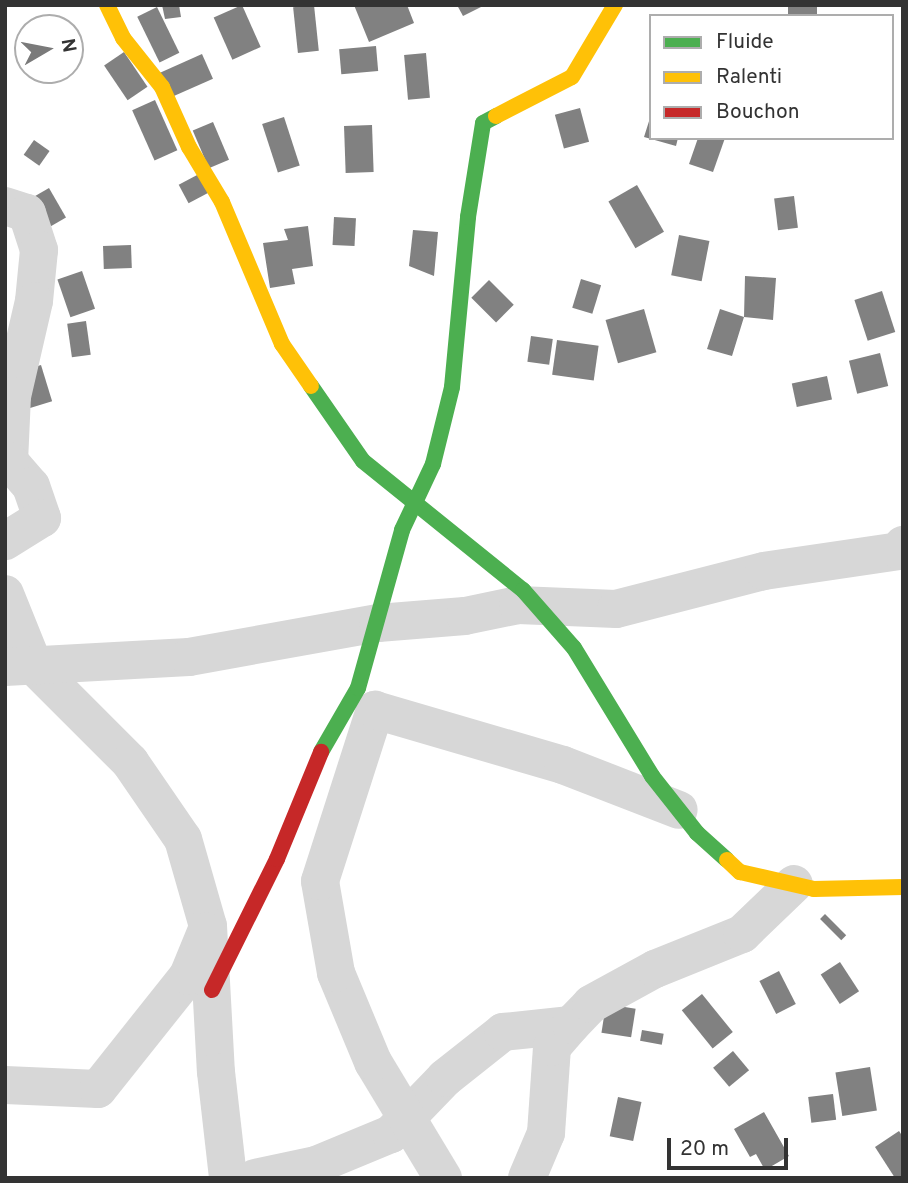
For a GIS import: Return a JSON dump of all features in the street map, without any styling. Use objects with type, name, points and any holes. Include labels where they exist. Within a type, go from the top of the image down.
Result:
[{"type":"street","points":[[107,5],[123,38],[162,87],[189,147],[222,202],[282,344],[363,461],[538,606],[574,648],[652,776],[679,810],[740,872],[814,889],[903,887]]},
{"type":"street","points":[[212,990],[277,859],[324,746],[358,688],[402,530],[433,464],[452,387],[468,217],[483,123],[572,77],[615,5]]},
{"type":"street","points":[[5,206],[27,213],[39,250],[34,301],[12,397],[9,461],[31,486],[42,518],[5,541]]},
{"type":"street","points":[[19,666],[189,657],[378,623],[538,606],[616,608],[764,571],[900,551],[903,545]]},
{"type":"street","points":[[5,594],[19,666],[130,762],[183,839],[208,926],[228,1178]]},
{"type":"street","points":[[443,1178],[373,1062],[336,973],[320,881],[375,710],[563,765],[679,810]]},
{"type":"street","points":[[527,1178],[546,1133],[552,1047],[570,1025],[591,1004],[655,969],[742,934],[794,884]]},
{"type":"street","points":[[5,1085],[98,1089],[188,976],[208,926]]},
{"type":"street","points":[[255,1178],[316,1165],[391,1134],[445,1078],[503,1032],[570,1025]]},
{"type":"building","points":[[162,5],[179,5],[181,17],[165,19]]},
{"type":"building","points":[[242,5],[261,47],[232,60],[214,18]]},
{"type":"building","points":[[314,5],[319,51],[298,53],[293,7]]},
{"type":"building","points":[[354,5],[407,5],[414,23],[369,42]]},
{"type":"building","points":[[457,5],[485,5],[463,16]]},
{"type":"building","points":[[788,5],[817,5],[817,14],[788,14]]},
{"type":"building","points":[[157,7],[179,53],[160,62],[137,17]]},
{"type":"building","points":[[376,46],[378,71],[341,74],[339,49]]},
{"type":"building","points":[[124,52],[147,87],[128,100],[104,65]]},
{"type":"building","points":[[426,53],[430,98],[408,100],[404,55]]},
{"type":"building","points":[[202,54],[213,79],[168,99],[157,74]]},
{"type":"building","points":[[155,100],[177,150],[155,160],[132,110]]},
{"type":"building","points":[[580,108],[589,142],[564,149],[555,115]]},
{"type":"building","points":[[284,117],[300,166],[278,173],[262,124]]},
{"type":"building","points":[[649,121],[649,138],[644,137]]},
{"type":"building","points":[[213,122],[229,160],[209,168],[193,131]]},
{"type":"building","points":[[372,125],[374,172],[346,173],[344,126]]},
{"type":"building","points":[[34,140],[50,151],[39,166],[24,155]]},
{"type":"building","points":[[655,140],[678,140],[676,146]]},
{"type":"building","points":[[697,140],[724,140],[713,172],[689,164]]},
{"type":"building","points":[[199,174],[209,193],[189,203],[179,185]]},
{"type":"building","points":[[637,185],[664,232],[635,248],[608,202]]},
{"type":"building","points":[[49,188],[66,217],[47,228],[30,199]]},
{"type":"building","points":[[794,196],[798,228],[778,230],[774,198]]},
{"type":"building","points":[[334,217],[356,218],[355,246],[333,245]]},
{"type":"building","points":[[308,226],[313,266],[292,269],[295,284],[270,288],[263,243],[288,240],[284,229]]},
{"type":"building","points":[[413,230],[438,232],[434,276],[409,266]]},
{"type":"building","points":[[679,235],[709,241],[702,281],[671,275]]},
{"type":"building","points":[[131,245],[132,268],[104,269],[103,246]]},
{"type":"building","points":[[82,271],[95,309],[70,317],[57,279]]},
{"type":"building","points":[[745,276],[776,278],[773,320],[744,317]]},
{"type":"building","points":[[581,279],[601,285],[592,314],[572,308]]},
{"type":"building","points":[[489,280],[514,305],[496,322],[471,298]]},
{"type":"building","points":[[882,291],[895,332],[868,341],[854,300]]},
{"type":"building","points":[[644,309],[656,352],[618,363],[606,320]]},
{"type":"building","points":[[720,309],[744,317],[732,356],[707,349]]},
{"type":"building","points":[[86,321],[91,355],[72,357],[67,324]]},
{"type":"building","points":[[531,336],[553,339],[549,365],[527,362]]},
{"type":"building","points":[[557,340],[599,346],[594,381],[552,375]]},
{"type":"building","points":[[880,353],[888,386],[857,394],[849,361]]},
{"type":"building","points":[[41,365],[52,401],[30,408],[19,372]]},
{"type":"building","points":[[827,376],[832,399],[797,407],[792,383]]},
{"type":"building","points":[[825,914],[846,935],[841,940],[820,919]]},
{"type":"building","points":[[840,962],[859,991],[840,1004],[821,975]]},
{"type":"building","points":[[779,971],[796,1004],[776,1014],[759,981]]},
{"type":"building","points":[[702,994],[733,1032],[713,1048],[682,1010]]},
{"type":"building","points":[[606,1004],[636,1009],[631,1037],[601,1033]]},
{"type":"building","points":[[642,1030],[664,1034],[662,1045],[640,1041]]},
{"type":"building","points":[[733,1051],[749,1070],[729,1087],[713,1068]]},
{"type":"building","points":[[870,1067],[877,1110],[842,1116],[835,1072]]},
{"type":"building","points":[[833,1094],[836,1120],[811,1123],[808,1097]]},
{"type":"building","points":[[618,1097],[641,1102],[633,1141],[610,1136]]},
{"type":"building","points":[[764,1112],[789,1156],[765,1170],[756,1154],[750,1157],[734,1129]]},
{"type":"building","points":[[899,1131],[903,1137],[903,1178],[895,1178],[875,1147]]},
{"type":"traffic: fast","points":[[321,752],[358,688],[402,530],[433,464],[452,387],[468,217],[483,123],[496,116]]},
{"type":"traffic: fast","points":[[311,386],[363,461],[523,590],[574,648],[652,776],[697,833],[727,860]]},
{"type":"traffic: slow","points":[[107,5],[123,38],[162,87],[189,147],[222,202],[282,344],[311,386]]},
{"type":"traffic: slow","points":[[496,116],[572,77],[615,5]]},
{"type":"traffic: slow","points":[[727,860],[740,872],[814,889],[903,887]]},
{"type":"traffic: jam","points":[[212,990],[277,859],[321,752]]}]
